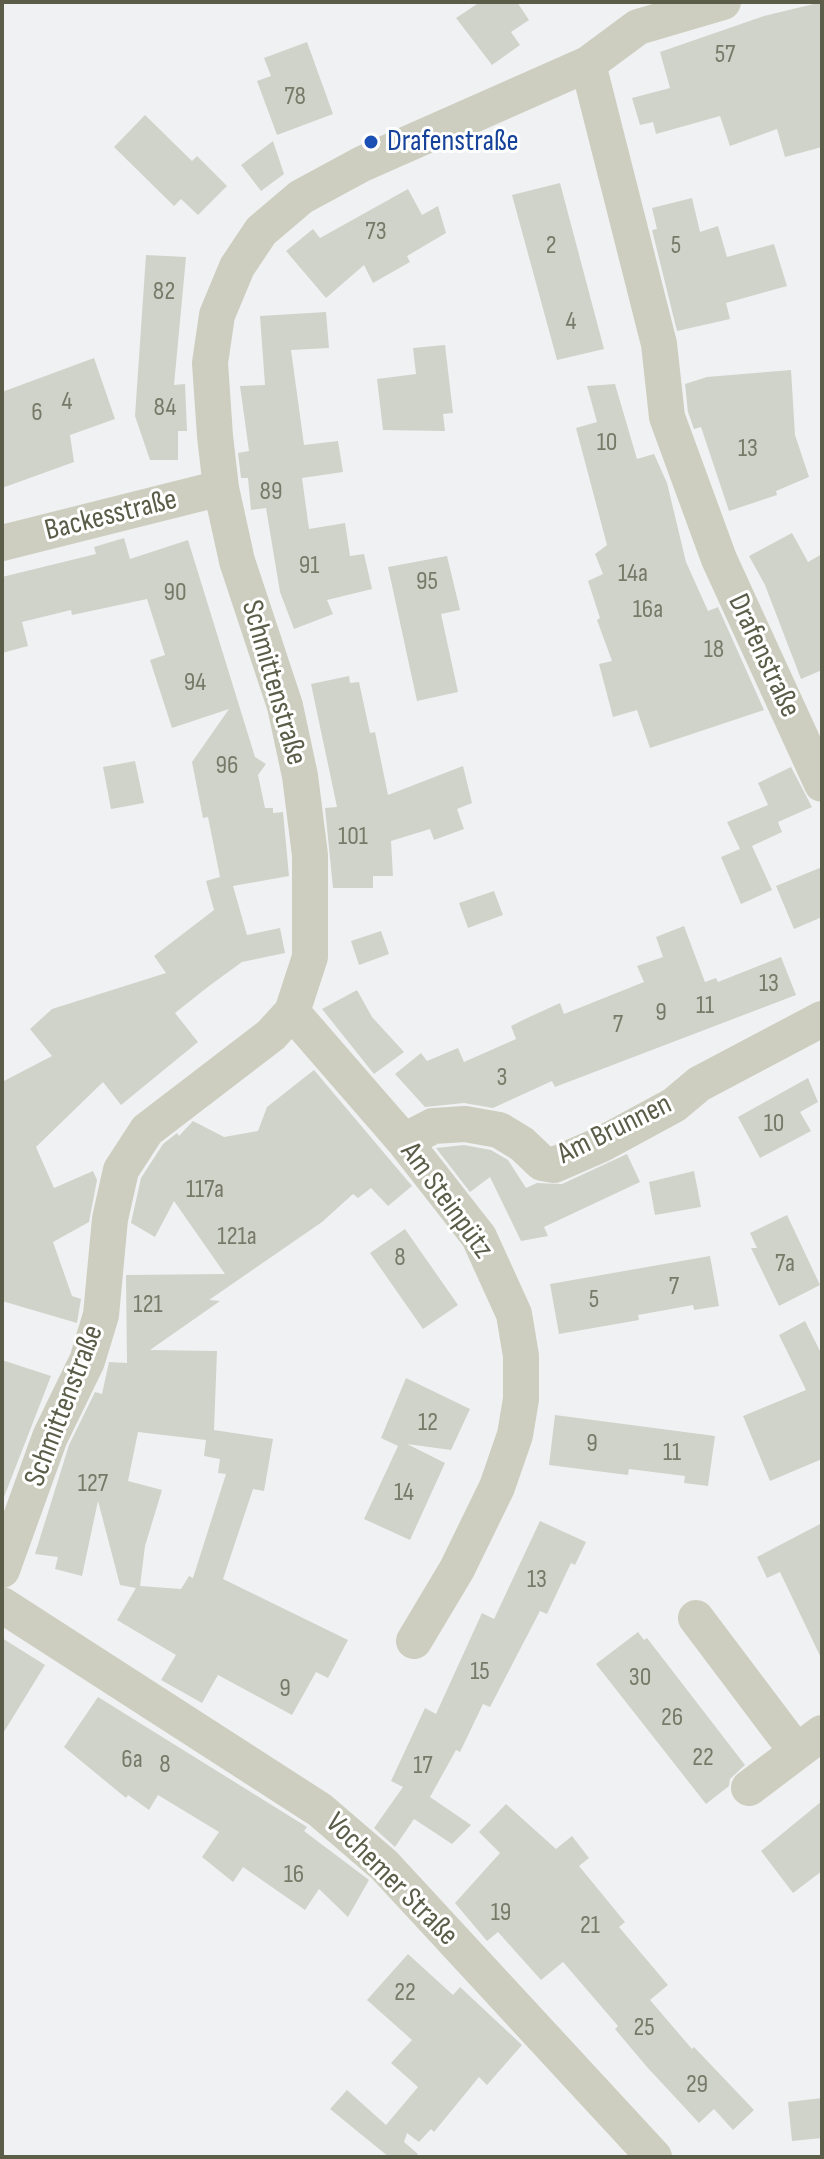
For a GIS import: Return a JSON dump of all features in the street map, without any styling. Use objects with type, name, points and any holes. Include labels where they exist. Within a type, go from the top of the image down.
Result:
[{"type":"street","name":"Schmittenstraße","points":[[2,1570],[50,1437],[87,1361],[101,1315],[110,1219],[121,1170],[147,1130],[271,1035],[292,1012],[303,985],[311,934],[310,855],[300,776],[285,706],[237,561],[221,488],[210,363],[217,315],[237,267],[261,231],[301,197],[362,164],[588,64],[633,14],[723,2]]},
{"type":"street","name":"Drafenstraße","points":[[588,64],[659,344],[667,417],[719,559],[822,784]]},
{"type":"street","name":"Backesstraße","points":[[2,543],[221,488]]},
{"type":"street","name":"Am Steinpütz","points":[[292,1012],[404,1141],[484,1247],[514,1314],[521,1356],[521,1399],[517,1423],[497,1487],[457,1569],[414,1641]]},
{"type":"street","name":"Am Brunnen","points":[[404,1141],[433,1126],[465,1124],[499,1130],[522,1144],[542,1163],[554,1165],[602,1144],[674,1105],[699,1084],[822,1019]]},
{"type":"street","name":"Vochemer Straße","points":[[2,1605],[320,1810],[384,1865],[654,2157]]},
{"type":"street","points":[[696,1618],[810,1742],[749,1788]]},
{"type":"building","points":[[480,2],[517,2],[529,20],[511,32],[520,45],[492,65],[456,18]]},
{"type":"building","points":[[822,2],[822,147],[785,157],[777,129],[730,146],[720,116],[656,134],[653,122],[640,125],[632,98],[670,88],[660,52],[764,16]]},
{"type":"building","points":[[307,42],[333,114],[277,135],[257,81],[271,76],[264,58]]},
{"type":"building","points":[[145,115],[192,161],[197,156],[227,186],[198,215],[181,199],[174,206],[114,147]]},
{"type":"building","points":[[273,141],[284,174],[261,191],[241,165]]},
{"type":"building","points":[[560,183],[604,349],[557,360],[512,195]]},
{"type":"building","points":[[408,189],[422,215],[438,206],[446,233],[407,256],[410,262],[373,283],[364,265],[326,298],[286,251],[313,229],[320,238]]},
{"type":"building","points":[[692,198],[700,232],[718,226],[727,257],[774,244],[787,286],[726,303],[730,319],[677,331],[652,230],[657,229],[652,208]]},
{"type":"building","points":[[146,255],[186,257],[174,385],[185,384],[187,431],[178,431],[178,460],[150,460],[135,416]]},
{"type":"building","points":[[326,312],[329,348],[291,350],[304,445],[338,441],[343,472],[302,478],[309,529],[345,523],[350,556],[364,554],[372,589],[327,600],[333,614],[294,629],[280,592],[266,508],[251,510],[248,478],[241,478],[238,453],[249,451],[240,386],[265,385],[260,316]]},
{"type":"building","points":[[445,345],[453,413],[443,414],[445,431],[383,430],[377,379],[416,374],[413,348]]},
{"type":"building","points":[[94,358],[115,419],[70,435],[74,462],[2,488],[2,392]]},
{"type":"building","points":[[791,370],[795,435],[809,477],[776,491],[777,495],[729,511],[701,427],[694,429],[688,412],[685,384],[707,377]]},
{"type":"building","points":[[615,384],[637,459],[654,454],[667,483],[686,562],[708,611],[718,607],[764,710],[650,748],[637,710],[613,717],[599,664],[612,661],[597,620],[600,618],[588,581],[603,574],[595,554],[607,545],[576,428],[597,422],[587,386]]},
{"type":"building","points":[[792,533],[808,562],[822,554],[822,670],[801,679],[765,585],[749,556]]},
{"type":"building","points":[[124,538],[130,559],[188,540],[255,757],[266,764],[258,775],[265,808],[273,808],[273,813],[283,812],[289,876],[233,886],[247,935],[280,928],[285,953],[242,962],[209,986],[175,1013],[198,1042],[121,1105],[103,1082],[36,1147],[54,1188],[93,1171],[97,1180],[89,1222],[53,1242],[72,1296],[81,1299],[77,1323],[2,1301],[2,1082],[52,1056],[30,1029],[52,1009],[166,973],[154,956],[214,910],[206,881],[220,877],[208,817],[203,818],[192,762],[229,709],[172,728],[150,660],[165,655],[147,599],[72,615],[71,610],[22,622],[28,646],[2,653],[2,577],[96,554],[94,547]]},
{"type":"building","points":[[447,556],[460,610],[441,614],[458,692],[417,701],[388,567]]},
{"type":"building","points":[[349,676],[350,683],[359,682],[370,733],[375,732],[388,795],[463,766],[472,803],[457,809],[464,829],[434,840],[430,829],[391,841],[393,876],[373,876],[373,888],[333,888],[325,808],[337,807],[311,684]]},
{"type":"building","points":[[135,761],[144,803],[111,809],[103,767]]},
{"type":"building","points":[[791,767],[812,807],[778,822],[782,832],[752,846],[772,890],[741,904],[721,857],[740,849],[727,822],[768,805],[758,783]]},
{"type":"building","points":[[822,867],[822,917],[794,929],[776,886]]},
{"type":"building","points":[[494,891],[503,915],[468,928],[459,903]]},
{"type":"building","points":[[684,926],[705,982],[716,978],[718,982],[781,957],[796,995],[555,1087],[552,1081],[493,1108],[464,1103],[425,1107],[395,1074],[421,1053],[427,1061],[458,1048],[464,1062],[516,1039],[511,1026],[560,1003],[564,1014],[644,982],[637,966],[663,957],[656,937]]},
{"type":"building","points":[[381,931],[389,954],[359,965],[351,941]]},
{"type":"building","points":[[357,990],[372,1017],[404,1052],[374,1074],[322,1009]]},
{"type":"building","points":[[314,1070],[412,1186],[388,1206],[371,1188],[358,1198],[353,1194],[322,1222],[209,1300],[220,1301],[150,1350],[217,1351],[214,1430],[273,1439],[264,1491],[253,1489],[223,1579],[348,1640],[328,1678],[316,1672],[292,1715],[218,1675],[202,1703],[161,1680],[176,1655],[117,1620],[136,1588],[120,1585],[98,1501],[82,1576],[55,1569],[58,1557],[35,1554],[69,1445],[95,1392],[102,1394],[109,1362],[127,1363],[126,1275],[225,1274],[174,1201],[155,1237],[131,1223],[141,1178],[163,1144],[177,1133],[179,1136],[193,1121],[224,1137],[258,1131],[267,1107]],"holes":[[[138,1432],[206,1440],[204,1456],[220,1459],[218,1473],[226,1474],[193,1578],[189,1576],[181,1589],[140,1586],[145,1546],[162,1490],[128,1481]]]},
{"type":"building","points":[[808,1078],[818,1102],[800,1112],[811,1131],[760,1158],[738,1117]]},
{"type":"building","points":[[464,1145],[491,1150],[508,1160],[526,1188],[537,1183],[562,1184],[627,1154],[640,1182],[544,1227],[548,1236],[521,1241],[490,1177],[470,1192],[436,1148]]},
{"type":"building","points":[[694,1171],[701,1207],[655,1215],[649,1182]]},
{"type":"building","points":[[787,1215],[820,1285],[779,1306],[751,1248],[757,1248],[750,1233]]},
{"type":"building","points":[[405,1229],[458,1305],[423,1329],[370,1253]]},
{"type":"building","points":[[710,1256],[719,1306],[694,1310],[693,1305],[638,1315],[639,1320],[559,1334],[550,1284]]},
{"type":"building","points":[[805,1321],[822,1355],[822,1459],[770,1481],[743,1416],[806,1390],[779,1335]]},
{"type":"building","points":[[2,1360],[51,1376],[4,1497],[2,1497]]},
{"type":"building","points":[[406,1378],[470,1409],[451,1450],[407,1444],[445,1463],[410,1540],[364,1519],[398,1446],[381,1438]]},
{"type":"building","points":[[555,1415],[715,1436],[708,1486],[684,1483],[685,1476],[629,1469],[628,1475],[549,1465]]},
{"type":"building","points":[[540,1521],[586,1542],[575,1565],[571,1563],[547,1614],[540,1611],[490,1707],[483,1704],[460,1752],[456,1750],[430,1797],[471,1825],[452,1844],[414,1819],[395,1847],[374,1828],[403,1787],[391,1781],[425,1708],[436,1714],[482,1613],[494,1619]]},
{"type":"building","points":[[822,1523],[822,1660],[780,1572],[767,1578],[757,1557]]},
{"type":"building","points":[[638,1632],[644,1640],[647,1638],[745,1765],[730,1779],[729,1786],[706,1804],[596,1664]]},
{"type":"building","points":[[2,1638],[45,1665],[2,1735]]},
{"type":"building","points":[[98,1697],[307,1827],[304,1831],[369,1880],[348,1917],[319,1889],[305,1910],[243,1867],[233,1882],[202,1857],[219,1832],[158,1795],[149,1810],[128,1795],[126,1798],[64,1747]]},
{"type":"building","points":[[822,1801],[822,1871],[793,1893],[761,1851]]},
{"type":"building","points":[[506,1804],[556,1849],[572,1836],[589,1858],[579,1866],[625,1922],[619,1927],[668,1985],[650,2000],[692,2049],[694,2047],[754,2110],[733,2130],[714,2109],[699,2123],[647,2067],[615,2029],[618,2026],[563,1962],[541,1980],[498,1932],[487,1941],[455,1903],[500,1853],[479,1832]]},
{"type":"building","points":[[408,1954],[453,1995],[460,1987],[522,2045],[487,2085],[479,2077],[434,2132],[431,2129],[419,2142],[407,2133],[404,2142],[418,2154],[415,2157],[389,2157],[330,2109],[347,2090],[386,2125],[418,2087],[391,2063],[412,2040],[367,2000]]},
{"type":"building","points":[[822,2098],[822,2138],[792,2141],[788,2102]]},
{"type":"place","name":"Drafenstraße","points":[[371,142]]}]
